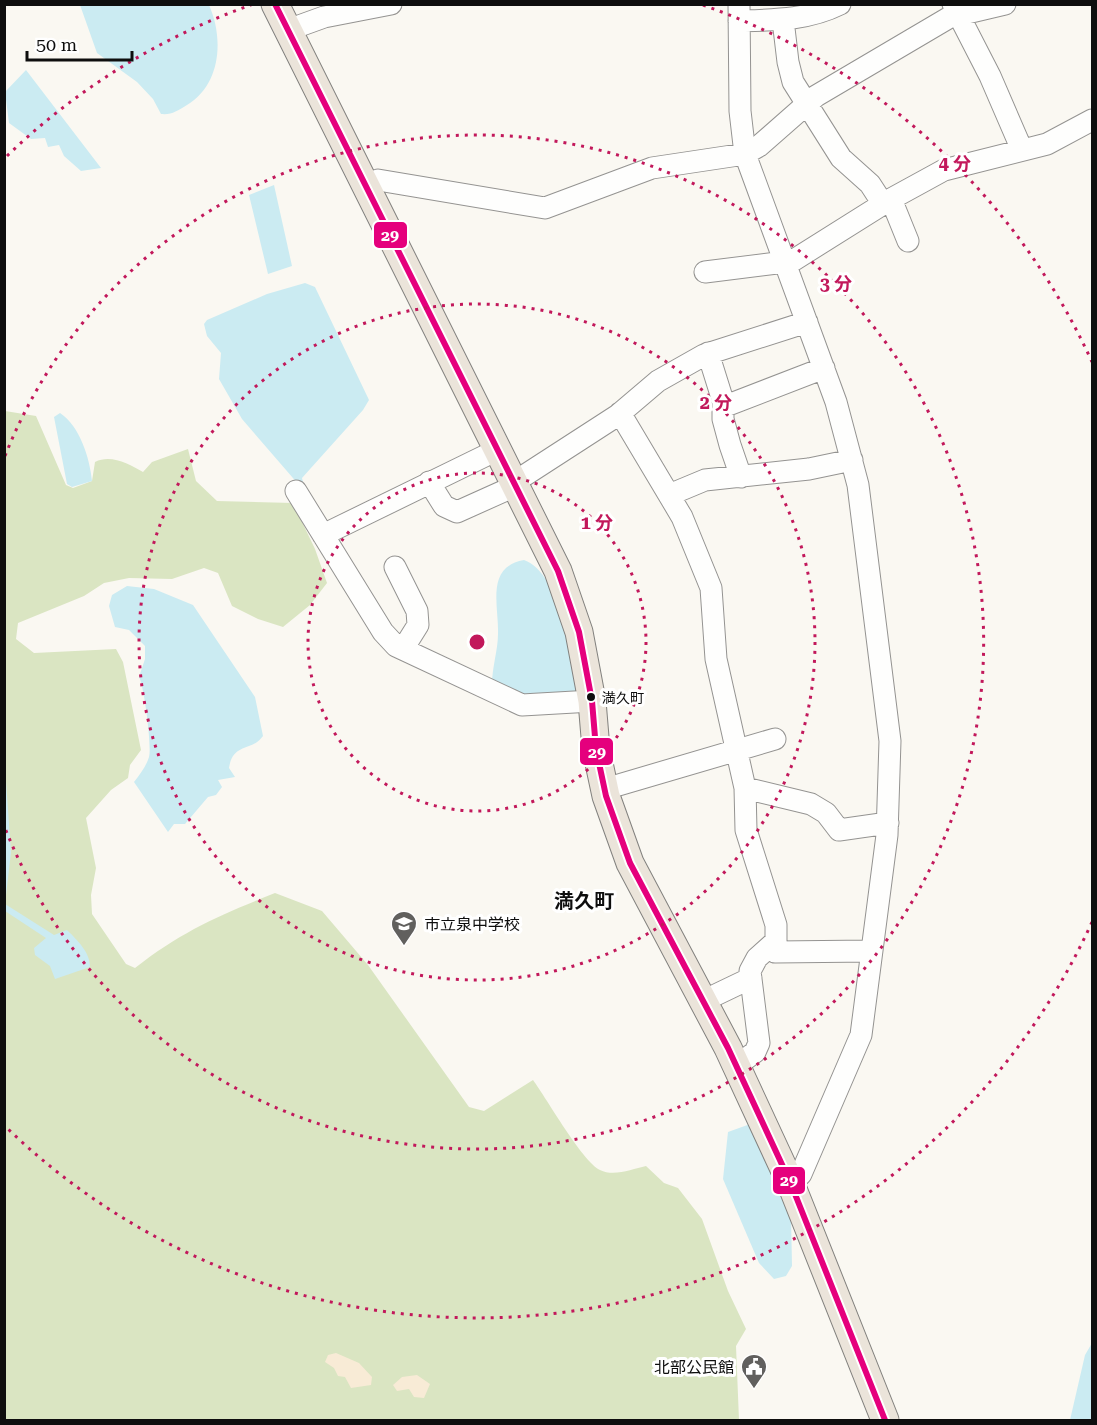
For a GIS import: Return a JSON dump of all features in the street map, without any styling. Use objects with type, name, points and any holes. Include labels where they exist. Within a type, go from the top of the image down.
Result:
[{"type":"main road","points":[[275,4],[517,483],[562,581],[579,632],[592,701],[596,749],[605,789],[630,863],[703,1000],[791,1184],[885,1420]]},
{"type":"street","points":[[288,30],[324,17],[392,4]]},
{"type":"street","points":[[791,1184],[801,1174],[861,1035],[888,823],[889,725],[858,485],[852,460],[824,368],[745,154],[740,111],[739,13],[783,20],[820,14],[840,4]]},
{"type":"street","points":[[366,185],[378,180],[545,208],[652,168],[745,154],[759,146],[816,96],[956,10],[1005,4]]},
{"type":"street","points":[[956,10],[1022,150]]},
{"type":"street","points":[[783,20],[793,82],[806,105],[841,158],[887,202],[908,241]]},
{"type":"street","points":[[705,272],[786,263],[944,170],[1047,144],[1092,120]]},
{"type":"street","points":[[429,482],[444,506],[457,512],[517,483],[620,413],[658,381],[708,353],[807,322]]},
{"type":"street","points":[[708,353],[723,407],[723,419],[741,477]]},
{"type":"street","points":[[723,407],[824,368]]},
{"type":"street","points":[[620,413],[682,517],[711,588],[716,659],[745,788],[746,830],[776,926],[777,941],[757,958],[750,971],[759,1043],[755,1052],[736,1066]]},
{"type":"street","points":[[323,535],[499,449]]},
{"type":"street","points":[[669,495],[705,480],[809,469],[852,460]]},
{"type":"street","points":[[296,491],[383,632],[403,649],[522,705],[592,701]]},
{"type":"street","points":[[395,567],[417,611],[418,625],[403,649]]},
{"type":"street","points":[[605,789],[775,739]]},
{"type":"street","points":[[745,788],[811,804],[826,813],[839,830],[888,823]]},
{"type":"street","points":[[771,948],[774,952],[804,953],[871,951]]},
{"type":"street","points":[[703,1000],[751,978]]},
{"type":"green space","points":[[5,411],[36,416],[66,485],[73,488],[92,481],[95,462],[107,459],[120,461],[143,472],[152,462],[188,449],[196,481],[217,501],[293,503],[315,549],[327,583],[310,605],[283,627],[258,619],[232,606],[218,573],[204,568],[172,579],[129,578],[104,583],[84,596],[18,623],[16,639],[34,653],[116,649],[123,662],[141,750],[130,765],[128,778],[111,790],[86,818],[96,868],[91,895],[92,914],[126,964],[135,968],[185,934],[275,893],[322,911],[368,965],[469,1107],[484,1111],[533,1080],[575,1143],[600,1170],[617,1173],[646,1166],[664,1183],[678,1188],[702,1219],[728,1291],[746,1329],[736,1346],[739,1420],[5,1420]]},
{"type":"sand","points":[[336,1353],[359,1363],[372,1377],[371,1385],[351,1388],[345,1377],[338,1376],[334,1368],[325,1362],[328,1355]]},
{"type":"sand","points":[[417,1375],[430,1384],[424,1398],[414,1397],[409,1389],[397,1391],[393,1385],[402,1377]]},
{"type":"water","points":[[80,5],[209,5],[214,18],[218,46],[213,73],[207,86],[187,105],[177,111],[161,114],[153,99],[137,82],[97,53]]},
{"type":"water","points":[[26,70],[101,168],[81,171],[64,156],[59,145],[48,147],[45,138],[31,139],[9,123],[5,92]]},
{"type":"water","points":[[274,185],[292,266],[268,274],[249,195]]},
{"type":"water","points":[[305,283],[315,287],[369,400],[363,410],[302,478],[303,482],[299,485],[242,419],[219,379],[221,353],[207,336],[204,324],[207,320],[267,294]]},
{"type":"water","points":[[60,413],[73,426],[83,444],[92,481],[72,487],[67,484],[54,417]]},
{"type":"water","points":[[524,560],[537,568],[556,599],[569,640],[580,694],[523,699],[492,685],[498,640],[496,600],[499,579],[512,564]]},
{"type":"water","points":[[127,586],[154,589],[193,605],[255,697],[263,736],[259,741],[234,754],[229,768],[235,777],[218,780],[222,787],[216,795],[208,797],[185,824],[174,824],[168,832],[134,782],[143,770],[150,751],[145,703],[139,677],[145,659],[145,646],[129,630],[115,627],[109,606],[112,595]]},
{"type":"water","points":[[4,753],[11,852],[5,904],[54,935],[67,930],[88,956],[90,967],[55,979],[50,966],[35,955],[34,948],[46,938],[5,911]]},
{"type":"water","points":[[753,1123],[791,1215],[792,1266],[786,1276],[774,1279],[759,1263],[723,1179],[728,1132]]},
{"type":"water","points":[[1092,1343],[1092,1420],[1070,1420],[1085,1355]]},
{"type":"transit line","name":"29","points":[[275,4],[558,571],[579,632],[592,701],[596,749],[606,796],[630,863],[728,1048],[791,1184],[885,1420]]},
{"type":"place","name":"満久町","points":[[591,697]]},
{"type":"place","name":"市立泉中学校","points":[[404,947]]},
{"type":"place","name":"北部公民館","points":[[754,1390]]},
{"type":"district","name":"満久町","points":[[584,901]]}]
